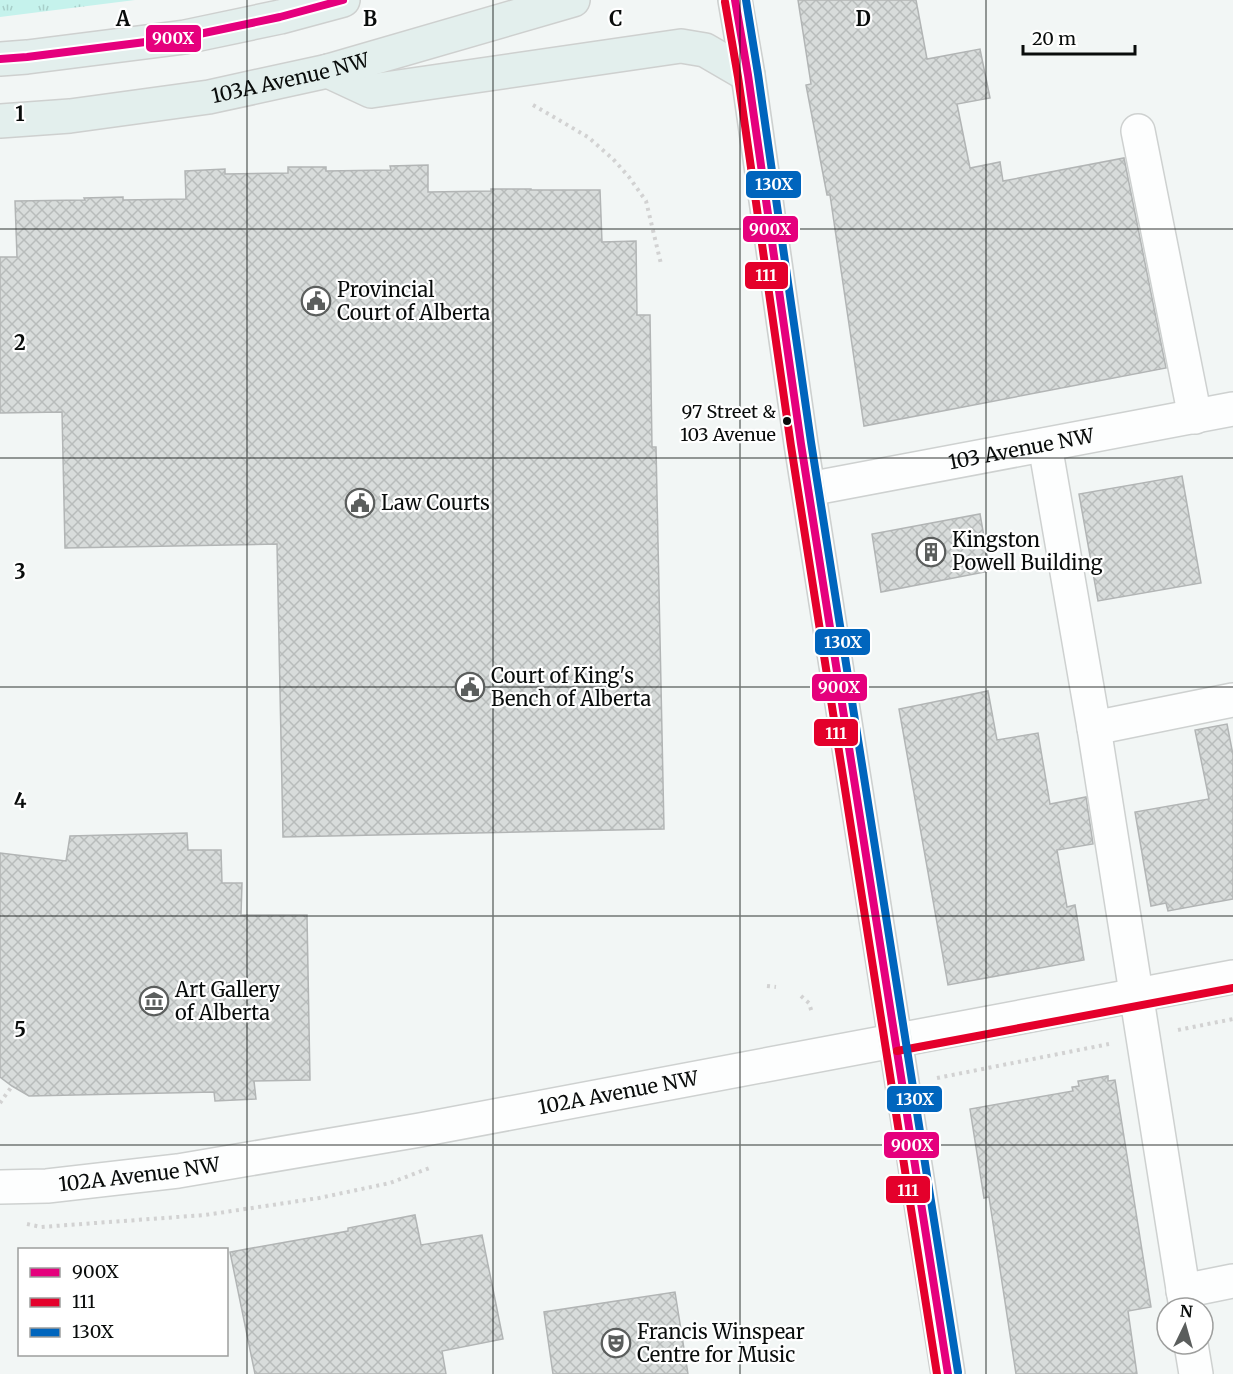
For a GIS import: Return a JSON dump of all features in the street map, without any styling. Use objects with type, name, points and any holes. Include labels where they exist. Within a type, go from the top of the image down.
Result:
[{"type":"main road","points":[[0,59],[185,37],[280,17],[343,0]]},
{"type":"main road","name":"103A Avenue NW","points":[[0,121],[70,116],[209,97],[328,71],[573,0]]},
{"type":"main road","points":[[735,0],[800,432],[948,1374]]},
{"type":"main road","points":[[328,71],[371,91],[681,46],[705,50],[748,75]]},
{"type":"street","points":[[1138,131],[1195,417]]},
{"type":"street","name":"103 Avenue NW","points":[[809,489],[1233,409]]},
{"type":"street","points":[[1045,445],[1094,728],[1185,1296]]},
{"type":"street","points":[[1094,728],[1233,700]]},
{"type":"street","name":"102A Avenue NW","points":[[0,1187],[47,1186],[120,1179],[420,1131],[1233,977]]},
{"type":"street","points":[[1193,1296],[1233,1281]]},
{"type":"street","points":[[1193,1356],[1196,1374]]},
{"type":"path","points":[[531,104],[588,137],[629,177],[646,201],[661,264]]},
{"type":"path","points":[[767,986],[776,987]]},
{"type":"path","points":[[801,996],[809,1003],[812,1013]]},
{"type":"path","points":[[0,1103],[12,1086]]},
{"type":"green space","points":[[0,0],[135,0],[0,17]]},
{"type":"building","points":[[798,0],[916,0],[927,59],[980,49],[990,98],[957,104],[970,168],[1000,162],[1003,181],[1124,158],[1166,368],[864,426],[830,195],[827,195],[806,85],[811,84]]},
{"type":"building","name":"Law Courts","points":[[428,165],[428,192],[491,191],[491,189],[600,190],[602,242],[636,241],[637,315],[650,315],[652,447],[656,447],[664,829],[283,837],[277,544],[65,548],[62,412],[0,413],[0,257],[17,257],[15,201],[123,197],[123,200],[186,199],[185,171],[225,169],[225,174],[288,173],[288,167],[326,167],[326,171],[391,170],[390,166]]},
{"type":"building","points":[[1182,476],[1201,583],[1098,601],[1079,494]]},
{"type":"building","name":"Kingston Powell Building","points":[[980,514],[990,571],[881,592],[872,534]]},
{"type":"building","points":[[988,691],[997,740],[1038,733],[1050,804],[1086,797],[1093,844],[1057,850],[1067,907],[1075,905],[1084,960],[948,985],[899,709]]},
{"type":"building","points":[[1227,724],[1233,755],[1233,899],[1168,911],[1166,903],[1151,906],[1135,812],[1209,799],[1195,730]]},
{"type":"building","name":"Art Gallery of Alberta","points":[[187,833],[188,850],[221,850],[222,883],[242,883],[241,915],[307,915],[310,1080],[254,1081],[256,1099],[215,1101],[214,1092],[29,1096],[12,1086],[0,1077],[0,853],[66,861],[70,836]]},
{"type":"building","points":[[1108,1076],[1108,1081],[1115,1080],[1151,1307],[1128,1311],[1137,1374],[1016,1374],[989,1197],[984,1198],[970,1109],[1073,1091],[1072,1087],[1079,1086],[1078,1081]]},
{"type":"building","points":[[415,1215],[421,1245],[482,1235],[503,1339],[442,1351],[446,1374],[255,1374],[230,1252],[348,1231],[348,1228]]},
{"type":"building","name":"Francis Winspear Centre for Music","points":[[675,1292],[688,1374],[553,1374],[544,1312]]},
{"type":"transit line","name":"900X","points":[[0,59],[185,37],[280,17],[343,0]]},
{"type":"transit line","name":"900X","points":[[735,0],[748,75],[801,444],[948,1374]]},
{"type":"transit line","name":"130X","points":[[746,0],[811,442],[958,1372]]},
{"type":"transit line","name":"111","points":[[725,2],[738,77],[791,446],[937,1374]]},
{"type":"transit line","name":"111","points":[[897,1051],[1233,988]]},
{"type":"place","name":"Provincial Court of Alberta","points":[[316,301]]},
{"type":"place","name":"97 Street & 103 Avenue","points":[[787,421]]},
{"type":"place","name":"Law Courts","points":[[360,503]]},
{"type":"place","name":"Kingston Powell Building","points":[[931,552]]},
{"type":"place","name":"Court of King's Bench of Alberta","points":[[470,687]]},
{"type":"place","name":"Art Gallery of Alberta","points":[[154,1001]]},
{"type":"place","name":"Francis Winspear Centre for Music","points":[[616,1343]]}]
